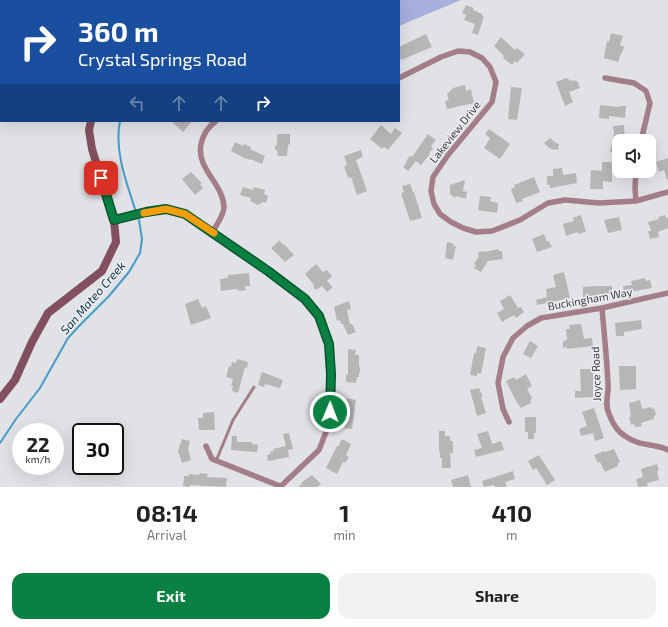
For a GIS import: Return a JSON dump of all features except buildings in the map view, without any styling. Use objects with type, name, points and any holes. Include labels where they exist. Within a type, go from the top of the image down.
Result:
[{"type":"main road","points":[[0,398],[15,380],[32,342],[48,313],[102,271],[116,242],[114,220],[92,150],[89,130],[91,122]]},
{"type":"street","name":"Lakeview Drive","points":[[400,78],[441,57],[458,51],[470,52],[482,58],[490,67],[496,82],[492,102],[448,155],[433,177],[430,191],[434,204],[440,214],[451,222],[476,232],[492,232],[520,220],[548,203],[566,200],[599,203],[636,201],[668,192]]},
{"type":"street","points":[[605,78],[634,83],[646,92],[650,103],[643,134]]},
{"type":"street","points":[[213,232],[224,208],[222,194],[202,162],[200,149],[203,136],[210,125],[214,122]]},
{"type":"street","points":[[636,178],[636,201]]},
{"type":"street","points":[[114,220],[146,212],[166,209],[185,214],[213,232],[305,299],[319,316],[329,344],[331,374],[330,412],[326,432],[319,450],[280,486],[212,459],[206,446]]},
{"type":"street","name":"Buckingham Way","points":[[509,422],[503,409],[498,383],[503,357],[513,338],[527,326],[541,318],[602,308],[668,293]]},
{"type":"street","name":"Joyce Road","points":[[602,308],[609,386],[606,400],[608,414],[623,435],[633,441],[668,450]]},
{"type":"lane","points":[[216,461],[233,420],[254,387]]},
{"type":"shaded area","points":[[400,0],[461,0],[400,26]]},
{"type":"waterway","name":"San Mateo Creek","points":[[120,122],[120,154],[135,209]]},
{"type":"waterway","name":"San Mateo Creek","points":[[0,443],[40,388],[68,338],[109,296],[129,272],[140,253],[142,239],[139,220]]},
{"type":"slow traffic","points":[[144,213],[166,209],[185,214],[214,233]]},
{"type":"route","points":[[101,178],[114,220],[146,212],[166,209],[185,214],[213,232],[305,299],[319,316],[329,344],[331,374],[330,412]]}]
